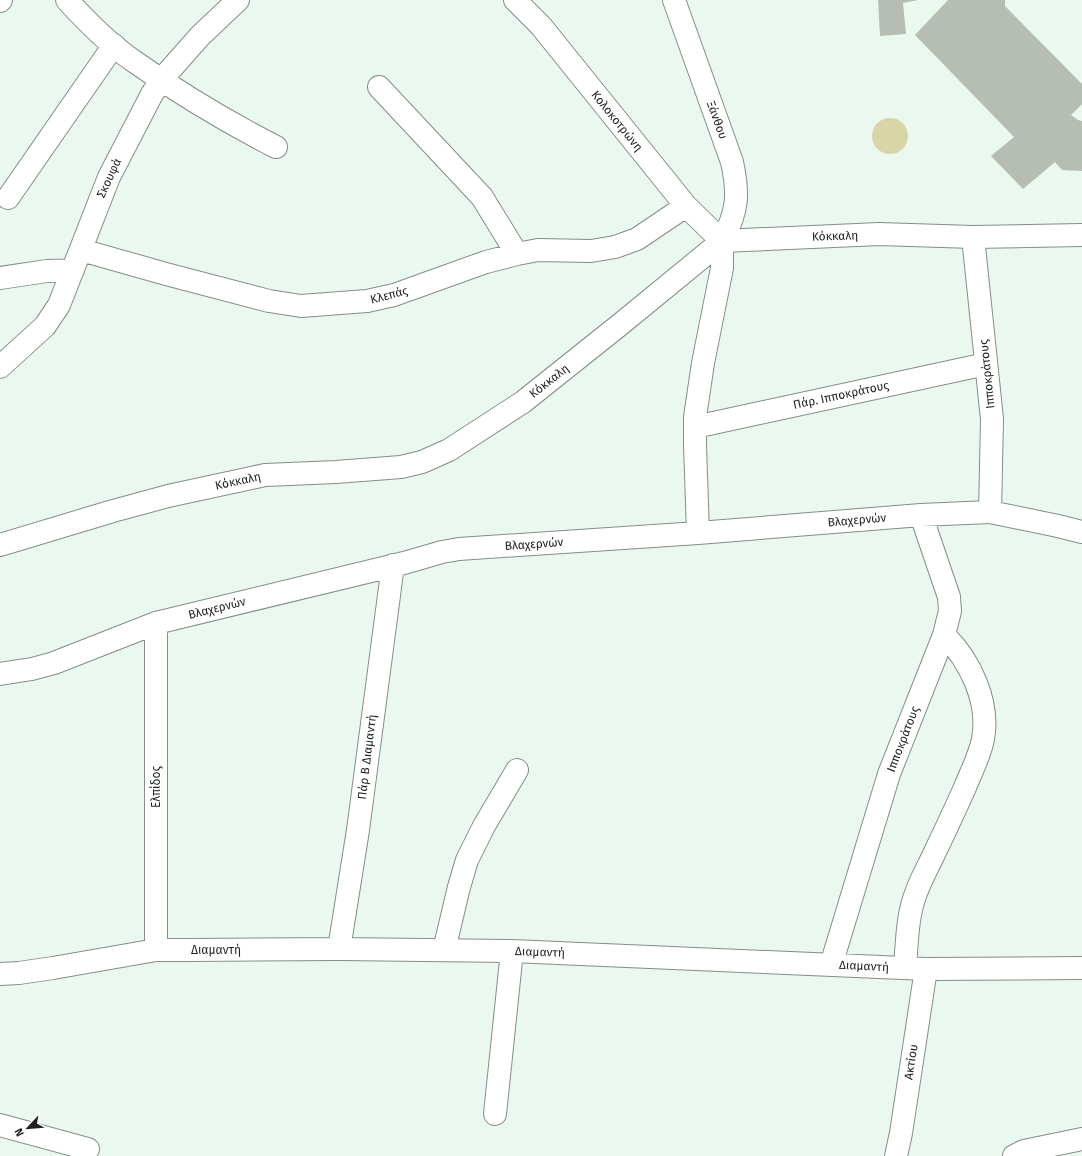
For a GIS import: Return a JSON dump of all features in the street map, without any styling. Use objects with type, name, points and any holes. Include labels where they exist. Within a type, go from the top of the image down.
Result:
[{"type":"street","points":[[67,0],[80,14],[134,62],[217,114],[276,147]]},
{"type":"street","name":"Σκουφά","points":[[0,367],[45,326],[60,305],[109,177],[144,107],[162,79],[200,36],[238,0]]},
{"type":"street","name":"Κολοκοτρώνη","points":[[515,0],[541,26],[686,206],[722,241]]},
{"type":"street","name":"Ξάνθου","points":[[674,0],[732,162],[737,199],[730,226],[722,241]]},
{"type":"street","points":[[8,198],[114,45]]},
{"type":"street","points":[[379,87],[482,197],[517,254]]},
{"type":"street","name":"Κλεπάς","points":[[81,250],[269,301],[301,306],[381,299],[486,262],[538,250],[592,251],[615,248],[637,239],[686,206]]},
{"type":"street","name":"Κόκκαλη","points":[[0,545],[168,496],[265,475],[401,467],[429,459],[449,450],[523,402],[722,241],[880,234],[973,237],[1082,235]]},
{"type":"street","name":"Ιπποκράτους","points":[[973,237],[992,436],[990,512]]},
{"type":"street","points":[[698,533],[695,427],[703,363],[722,268],[722,241]]},
{"type":"street","points":[[0,278],[47,271],[73,270]]},
{"type":"street","name":"Πάρ. Ιπποκράτους","points":[[695,427],[986,364]]},
{"type":"street","name":"Βλαχερνών","points":[[0,674],[32,669],[54,663],[156,623],[458,549],[698,533],[921,515],[990,512],[1082,532]]},
{"type":"street","name":"Ιπποκράτους","points":[[831,964],[889,774],[944,634],[950,611],[949,597],[921,515]]},
{"type":"street","name":"Πάρ Β Διαμαντή","points":[[339,949],[358,830],[393,565]]},
{"type":"street","name":"Ελπίδος","points":[[156,623],[156,950]]},
{"type":"street","name":"Ακτίου","points":[[896,1156],[901,1133],[915,968],[909,922],[916,893],[952,817],[979,754],[983,738],[983,706],[979,692],[962,656],[955,645],[944,634]]},
{"type":"street","points":[[444,950],[467,860],[484,826],[517,770]]},
{"type":"street","name":"Διαμαντή","points":[[0,974],[53,968],[156,950],[339,949],[512,951],[915,968],[1082,968]]},
{"type":"street","points":[[495,1114],[512,951]]},
{"type":"street","points":[[0,1125],[88,1149]]},
{"type":"street","points":[[1014,1156],[1024,1151],[1082,1139]]},
{"type":"shaded area","points":[[894,118],[903,123],[907,129],[907,143],[903,149],[894,154],[886,154],[877,149],[873,143],[872,132],[877,123],[883,119]]},
{"type":"building","points":[[878,0],[918,0],[903,3],[906,34],[880,36]]},
{"type":"building","points":[[948,0],[1005,0],[1005,6],[1082,84],[1082,104],[1071,115],[1082,121],[1082,171],[1062,170],[1055,162],[1023,189],[991,156],[1014,137],[915,35]]}]
